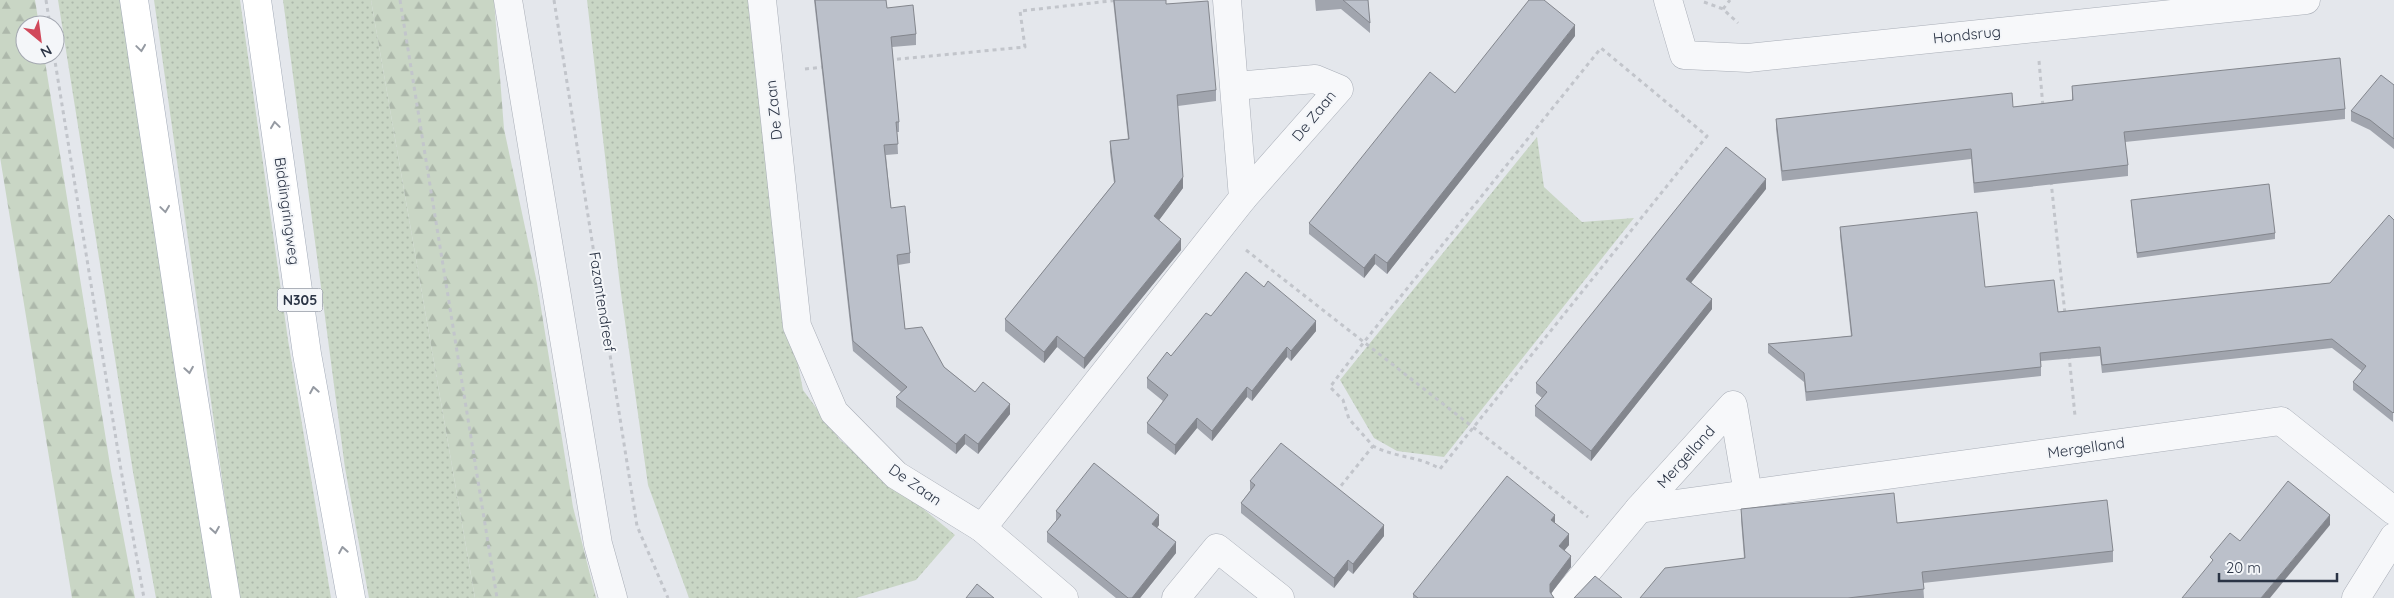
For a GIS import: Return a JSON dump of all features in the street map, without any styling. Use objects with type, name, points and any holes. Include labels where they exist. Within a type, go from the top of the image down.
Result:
[{"type":"main road","points":[[134,0],[190,375],[226,598]]},
{"type":"main road","name":"Biddingringweg","points":[[258,0],[307,354],[351,598]]},
{"type":"street","points":[[508,0],[598,544],[613,598]]},
{"type":"street","name":"De Zaan","points":[[762,0],[797,326],[834,412],[896,475],[982,528],[1220,230],[1243,198],[1339,89],[1315,78],[1235,86]]},
{"type":"street","points":[[1227,0],[1243,198]]},
{"type":"street","name":"Hondsrug","points":[[1668,2],[1684,55],[1748,58],[2306,0]]},
{"type":"street","name":"Mergelland","points":[[1565,598],[1639,509],[1734,405],[1748,494]]},
{"type":"street","name":"Mergelland","points":[[1639,509],[2281,421],[2394,511]]},
{"type":"street","points":[[982,528],[1064,598]]},
{"type":"street","points":[[2356,598],[2394,537]]},
{"type":"street","points":[[1176,598],[1217,548],[1280,598]]},
{"type":"path","points":[[46,0],[48,15]]},
{"type":"path","points":[[400,0],[497,598]]},
{"type":"path","name":"Fazantendreef","points":[[554,0],[637,526],[668,598]]},
{"type":"path","points":[[887,60],[1025,46],[1020,12],[1119,0]]},
{"type":"path","points":[[1668,2],[1701,0],[1723,9],[1745,28],[1748,58]]},
{"type":"path","points":[[1723,9],[1730,0]]},
{"type":"path","points":[[2035,28],[2044,116]]},
{"type":"path","points":[[1601,48],[1707,136],[1440,469],[1426,460],[1387,453],[1373,446],[1350,420],[1343,400],[1330,387],[1364,342],[1601,48]]},
{"type":"path","points":[[56,65],[144,598]]},
{"type":"path","points":[[769,72],[828,66]]},
{"type":"path","points":[[2050,175],[2066,322]]},
{"type":"path","points":[[1220,230],[1615,538]]},
{"type":"path","points":[[2069,351],[2079,449]]},
{"type":"path","points":[[1330,500],[1373,446]]},
{"type":"green space","points":[[0,0],[35,0],[37,15],[15,15],[15,65],[46,65],[111,471],[135,598],[72,598],[0,157]]},
{"type":"green space","points":[[58,0],[124,0],[219,598],[156,598],[133,472],[65,44],[65,15],[60,15]]},
{"type":"green space","points":[[154,0],[240,0],[288,340],[331,598],[239,598]]},
{"type":"green space","points":[[283,0],[371,0],[475,598],[369,598],[345,468]]},
{"type":"green space","points":[[371,0],[494,0],[504,129],[537,283],[573,507],[596,598],[475,598]]},
{"type":"green space","points":[[587,0],[749,0],[782,283],[803,390],[840,440],[955,535],[916,580],[856,598],[689,598],[648,485],[620,286]]},
{"type":"green space","points":[[1537,137],[1544,187],[1582,222],[1634,218],[1444,457],[1397,451],[1374,438],[1340,380]]},
{"type":"building","points":[[815,0],[886,0],[887,8],[913,5],[916,34],[891,37],[899,122],[896,122],[898,144],[884,145],[891,208],[905,206],[910,253],[897,255],[905,329],[922,327],[944,367],[975,392],[983,382],[1010,404],[978,444],[965,434],[956,444],[896,397],[907,387],[853,341]]},
{"type":"building","points":[[1114,0],[1166,0],[1166,4],[1208,1],[1216,90],[1177,95],[1183,177],[1154,216],[1181,239],[1084,358],[1057,336],[1044,352],[1005,319],[1115,182],[1110,141],[1129,139]]},
{"type":"building","points":[[1343,0],[1368,0],[1370,23]]},
{"type":"building","points":[[1529,0],[1544,0],[1575,25],[1387,263],[1375,254],[1364,268],[1309,223],[1430,72],[1455,93]]},
{"type":"building","points":[[2340,58],[2345,109],[2124,132],[2128,165],[1974,183],[1971,149],[1782,171],[1776,119],[2012,93],[2013,107],[2073,100],[2072,86]]},
{"type":"building","points":[[2381,75],[2394,85],[2394,139],[2370,120],[2351,111]]},
{"type":"building","points":[[1726,147],[1766,179],[1686,279],[1712,299],[1591,451],[1535,406],[1547,392],[1536,383]]},
{"type":"building","points":[[2269,184],[2275,233],[2137,253],[2131,200]]},
{"type":"building","points":[[1977,212],[1985,287],[2054,280],[2058,312],[2330,283],[2389,215],[2394,220],[2394,412],[2353,382],[2366,366],[2332,339],[2102,365],[2100,347],[2040,353],[2041,367],[1806,392],[1804,373],[1768,344],[1852,336],[1840,227]]},
{"type":"building","points":[[1246,272],[1264,287],[1268,281],[1316,321],[1291,351],[1287,347],[1252,391],[1247,387],[1212,431],[1197,418],[1175,445],[1147,423],[1168,395],[1147,378],[1167,352],[1171,356],[1206,313],[1211,316]]},
{"type":"building","points":[[1281,443],[1384,525],[1353,564],[1348,560],[1334,578],[1241,503],[1255,485],[1250,481]]},
{"type":"building","points":[[1094,463],[1159,515],[1152,524],[1176,542],[1132,598],[1128,598],[1047,532],[1061,515],[1056,511]]},
{"type":"building","points":[[1507,476],[1555,515],[1551,520],[1569,534],[1559,546],[1571,556],[1550,584],[1550,592],[1554,598],[1418,598],[1413,594]]},
{"type":"building","points":[[2288,481],[2330,515],[2261,598],[2182,598],[2213,560],[2210,557],[2230,533],[2240,541]]},
{"type":"building","points":[[1894,493],[1897,523],[2107,500],[2113,551],[1922,572],[1924,589],[1848,598],[1640,598],[1665,568],[1745,558],[1741,509]]},
{"type":"building","points":[[1595,576],[1622,598],[1574,598]]},
{"type":"building","points":[[977,584],[994,598],[966,598]]}]
